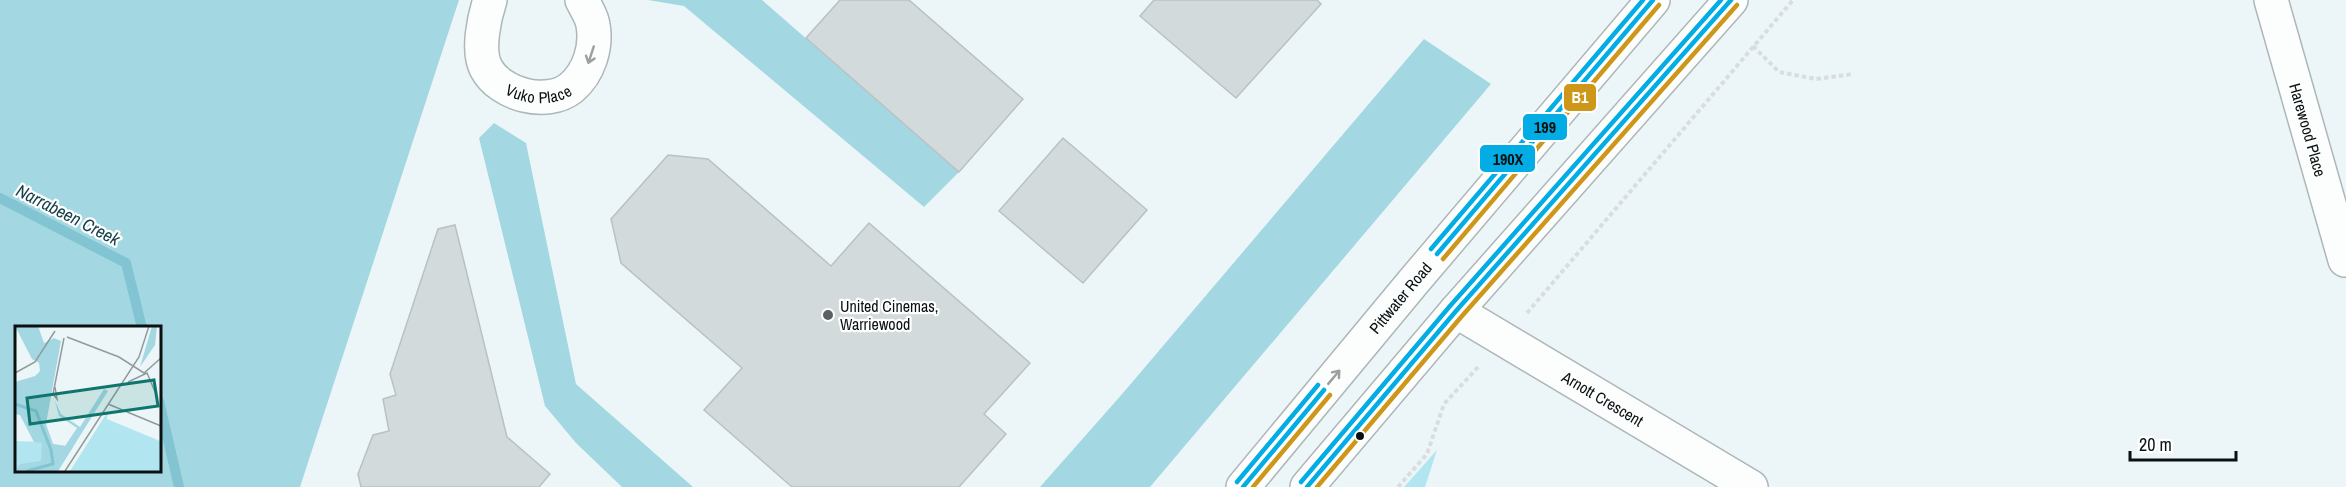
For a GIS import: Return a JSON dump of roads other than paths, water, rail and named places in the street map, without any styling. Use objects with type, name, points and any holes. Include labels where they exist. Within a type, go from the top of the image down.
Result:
[{"type":"main road","name":"Vuko Place","points":[[490,0],[482,50],[486,68],[501,86],[515,93],[533,97],[552,96],[570,89],[583,75],[594,45],[593,24],[582,0]]},
{"type":"main road","name":"Pittwater Road","points":[[1243,487],[1414,281],[1653,0]]},
{"type":"main road","points":[[1307,487],[1456,311],[1731,0]]},
{"type":"main road","name":"Harewood Place","points":[[2271,0],[2344,260]]},
{"type":"main road","name":"Arnott Crescent","points":[[1456,311],[1751,487]]},
{"type":"waterway","name":"Narrabeen Creek","points":[[0,198],[126,263],[142,326]]},
{"type":"waterway","name":"Narrabeen Creek","points":[[160,405],[179,487]]},
{"type":"place","name":"United Cinemas, Warriewood","points":[[828,315]]}]
